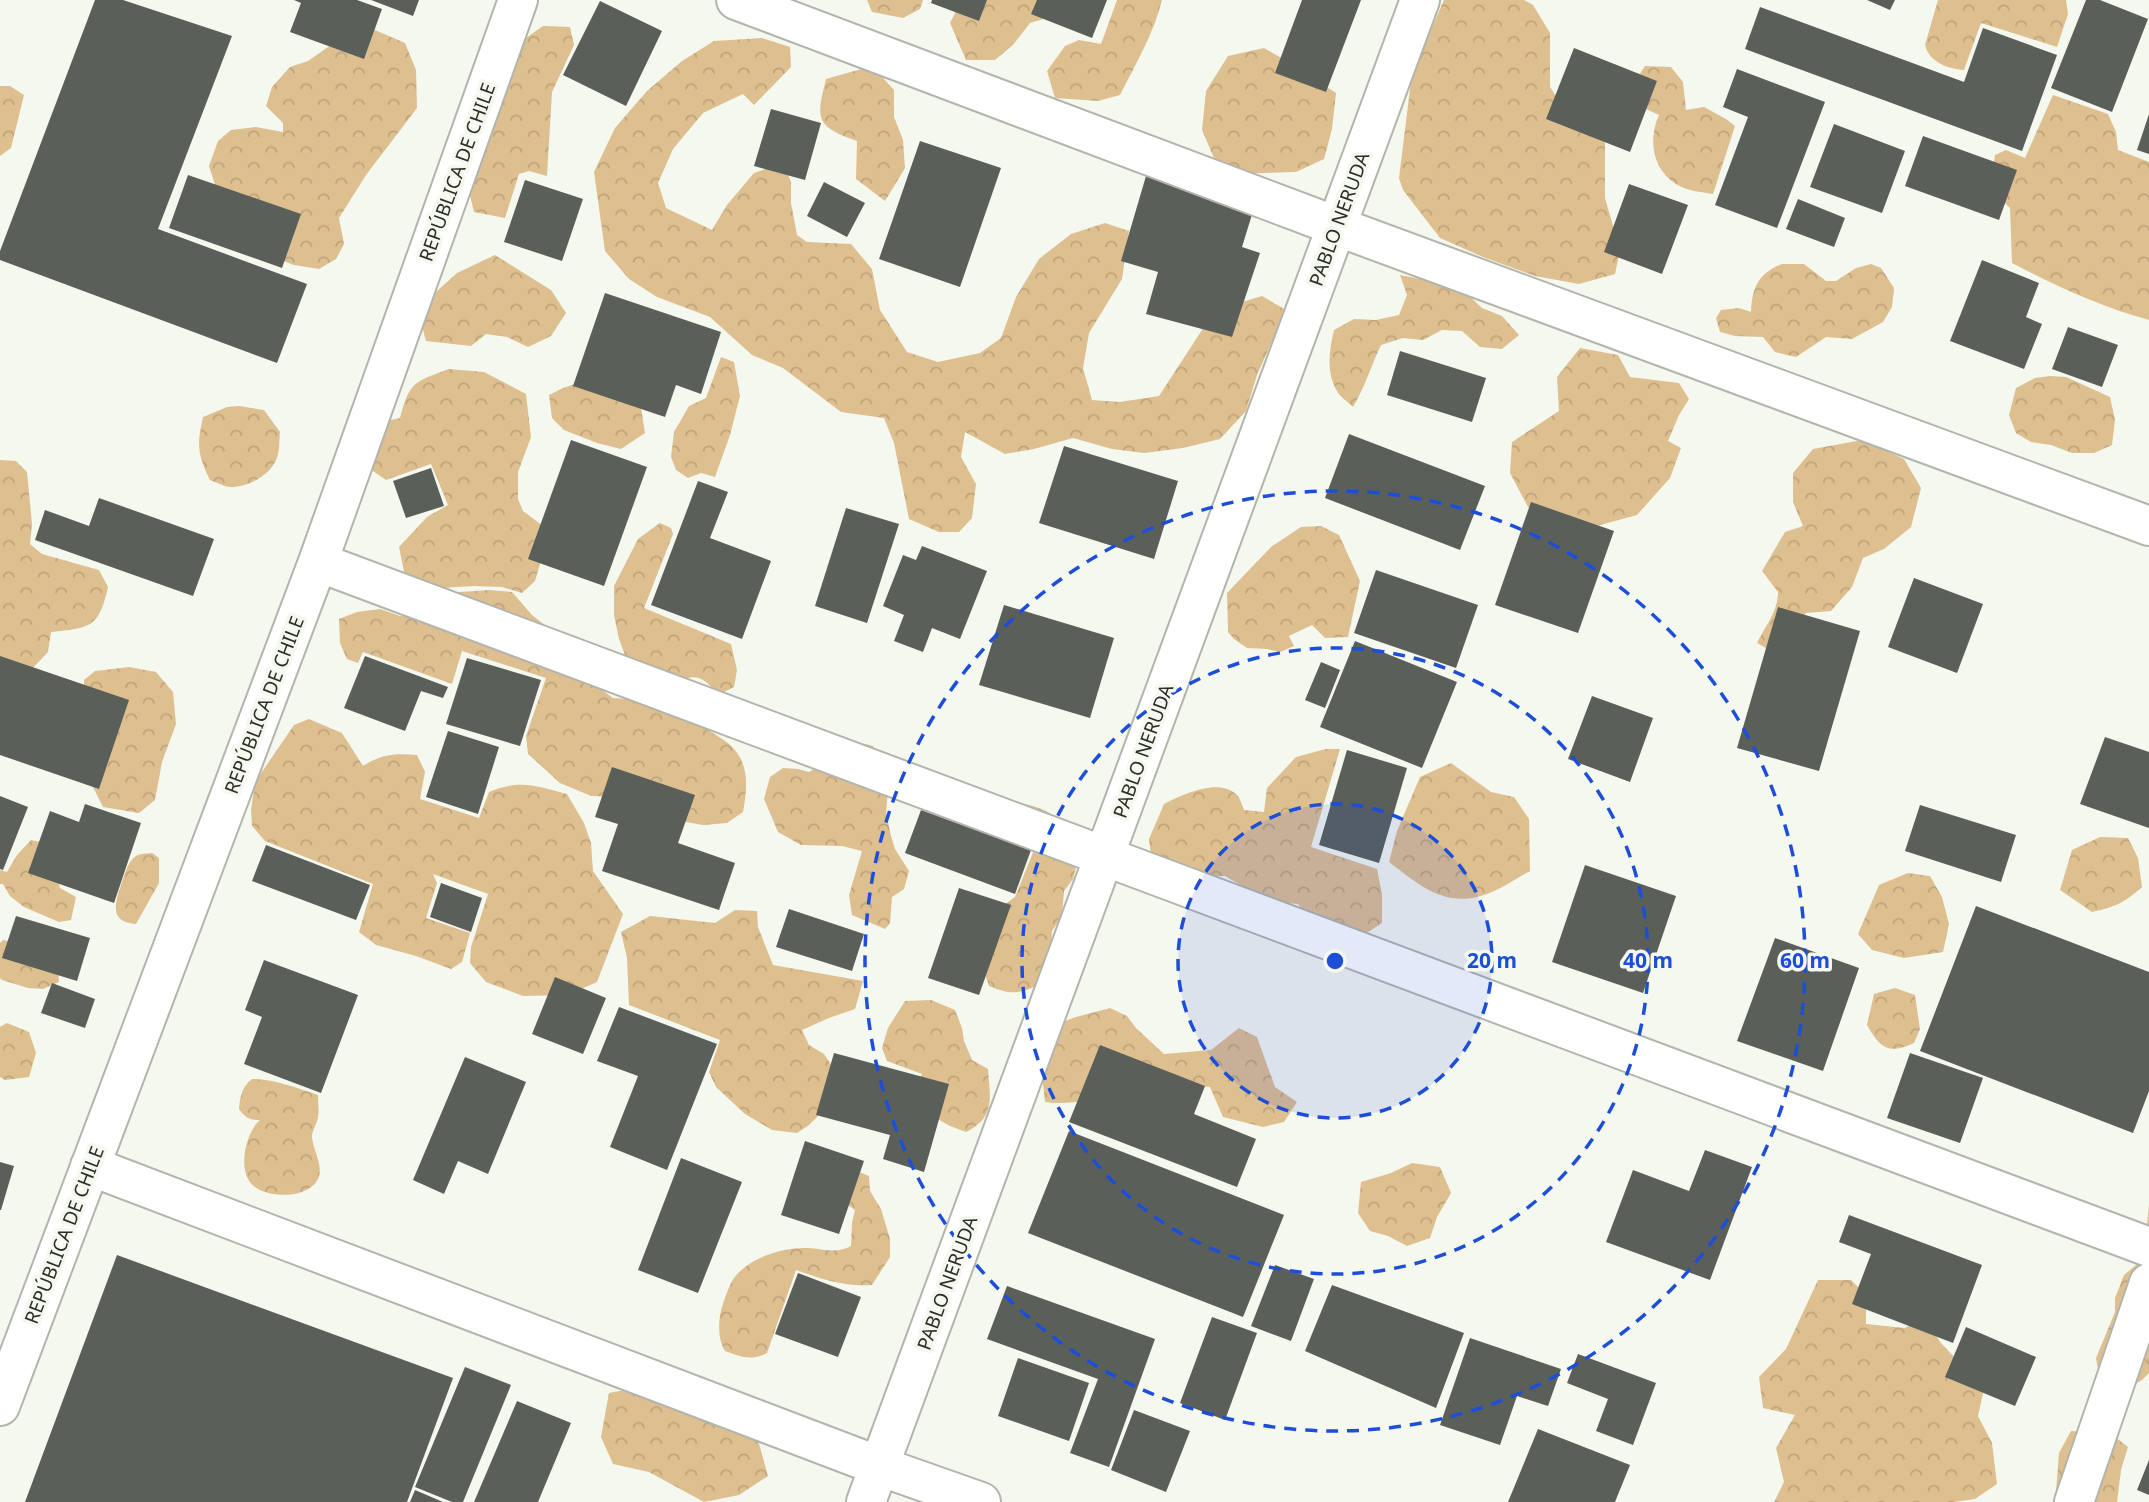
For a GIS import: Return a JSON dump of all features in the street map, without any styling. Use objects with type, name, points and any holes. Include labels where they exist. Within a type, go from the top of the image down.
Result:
[{"type":"street","name":"REPÚBLICA DE CHILE","points":[[0,1406],[318,562],[518,0]]},
{"type":"street","points":[[736,0],[1336,226],[2149,526]]},
{"type":"street","name":"PABLO NERUDA","points":[[866,1502],[1420,0]]},
{"type":"street","points":[[318,562],[2149,1247]]},
{"type":"street","points":[[90,1166],[879,1466],[981,1502]]},
{"type":"street","points":[[2074,1502],[2149,1283]]},
{"type":"green space","points":[[867,0],[923,0],[920,9],[903,18],[872,12]]},
{"type":"green space","points":[[964,0],[1045,0],[1054,16],[1030,23],[1013,45],[995,60],[966,60],[950,23]]},
{"type":"green space","points":[[1117,0],[1162,0],[1149,37],[1120,95],[1098,101],[1055,98],[1047,71],[1065,46],[1079,40],[1101,44]]},
{"type":"green space","points":[[1444,0],[1524,0],[1533,5],[1550,33],[1550,87],[1565,110],[1605,140],[1605,198],[1620,250],[1615,274],[1579,284],[1535,276],[1483,257],[1440,238],[1403,190],[1399,178],[1412,73]]},
{"type":"green space","points":[[1938,0],[2066,0],[2068,14],[2057,47],[1981,23],[1964,70],[1940,64],[1927,51],[1925,45]]},
{"type":"green space","points":[[543,26],[570,27],[574,45],[552,92],[547,176],[529,171],[519,174],[505,218],[474,212],[469,191],[519,43]]},
{"type":"green space","points":[[375,30],[405,43],[416,70],[417,108],[366,175],[339,218],[344,244],[336,259],[319,269],[294,265],[264,254],[215,185],[209,166],[218,141],[231,130],[256,127],[283,132],[283,123],[266,106],[272,87],[290,67],[308,61],[348,33]]},
{"type":"green space","points":[[762,38],[790,47],[791,67],[754,105],[743,94],[703,113],[673,149],[658,183],[666,208],[712,230],[727,205],[754,173],[783,163],[791,182],[791,203],[797,235],[807,242],[851,244],[872,269],[880,310],[907,352],[938,362],[980,353],[1001,338],[1016,297],[1039,259],[1071,234],[1105,223],[1129,231],[1122,279],[1089,333],[1083,368],[1092,400],[1120,402],[1159,396],[1215,310],[1262,296],[1286,310],[1257,375],[1246,411],[1220,439],[1183,448],[1144,453],[1112,449],[1073,438],[1005,454],[965,432],[961,457],[976,484],[972,518],[959,532],[939,532],[909,519],[894,443],[884,418],[841,412],[783,368],[752,355],[710,317],[657,297],[629,279],[605,251],[594,172],[615,128],[647,91],[682,61],[714,41]]},
{"type":"green space","points":[[1264,48],[1336,93],[1332,129],[1324,159],[1296,172],[1236,174],[1214,158],[1202,130],[1206,91],[1228,56]]},
{"type":"green space","points":[[872,66],[894,90],[894,117],[903,140],[905,168],[885,201],[856,179],[857,141],[833,131],[826,125],[820,112],[826,79]]},
{"type":"green space","points":[[1645,66],[1671,67],[1683,82],[1686,110],[1704,107],[1735,126],[1713,194],[1689,190],[1676,184],[1668,178],[1657,162],[1653,143],[1659,115],[1646,109],[1640,74]]},
{"type":"green space","points":[[0,86],[10,86],[24,95],[11,148],[0,156]]},
{"type":"green space","points":[[2053,95],[2108,114],[2116,132],[2118,150],[2149,162],[2149,320],[2079,295],[2012,263],[2010,208],[1995,190],[1995,155],[2006,150],[2025,158]]},
{"type":"green space","points":[[495,255],[551,290],[566,313],[551,336],[528,347],[507,337],[486,334],[471,346],[426,341],[422,326],[426,301],[457,273]]},
{"type":"green space","points":[[1782,264],[1804,264],[1826,281],[1836,281],[1856,268],[1871,264],[1881,268],[1894,288],[1892,307],[1883,322],[1852,339],[1826,337],[1796,357],[1775,352],[1763,337],[1735,336],[1720,332],[1716,318],[1721,310],[1739,308],[1751,312],[1758,282]]},
{"type":"green space","points":[[1400,275],[1446,284],[1466,293],[1482,308],[1502,316],[1519,335],[1502,349],[1480,347],[1462,331],[1442,330],[1423,340],[1403,338],[1381,345],[1353,407],[1338,393],[1331,376],[1330,354],[1334,330],[1354,319],[1376,320],[1399,315],[1407,295]]},
{"type":"green space","points":[[1580,348],[1618,355],[1630,377],[1679,383],[1689,399],[1668,441],[1681,448],[1670,478],[1637,515],[1582,530],[1528,507],[1510,473],[1512,442],[1559,411],[1557,377]]},
{"type":"green space","points":[[721,357],[734,362],[740,396],[730,435],[715,477],[701,473],[688,478],[676,470],[671,457],[674,432],[689,406],[706,398]]},
{"type":"green space","points":[[449,369],[484,372],[526,394],[531,437],[518,472],[518,499],[523,511],[543,526],[543,554],[535,581],[522,593],[502,587],[441,588],[406,581],[399,547],[427,517],[448,505],[431,464],[386,480],[373,471],[371,449],[382,422],[400,418],[415,384]]},
{"type":"green space","points":[[600,376],[638,389],[645,433],[621,449],[564,430],[552,418],[549,395]]},
{"type":"green space","points":[[2066,377],[2110,397],[2115,420],[2112,445],[2094,453],[2072,453],[2051,445],[2031,442],[2016,433],[2009,415],[2016,388],[2035,378]]},
{"type":"green space","points":[[227,407],[264,410],[280,432],[279,450],[273,466],[263,476],[244,485],[228,487],[210,480],[200,456],[200,435],[203,417]]},
{"type":"green space","points":[[1862,440],[1904,459],[1921,488],[1911,527],[1884,549],[1863,558],[1852,587],[1831,611],[1806,613],[1781,639],[1773,652],[1757,643],[1774,612],[1778,592],[1762,571],[1785,532],[1803,526],[1793,502],[1793,473],[1813,449]]},
{"type":"green space","points":[[0,460],[16,461],[27,472],[32,524],[30,544],[42,554],[99,570],[108,587],[105,601],[96,618],[84,627],[51,632],[48,652],[28,673],[0,669]]},
{"type":"green space","points":[[660,523],[671,528],[673,534],[644,608],[731,644],[737,670],[734,687],[718,695],[708,683],[698,678],[673,683],[697,682],[702,688],[710,711],[710,731],[731,745],[745,770],[743,812],[727,823],[703,825],[668,819],[638,798],[591,796],[560,783],[528,754],[526,736],[546,678],[462,651],[452,684],[363,652],[358,663],[347,659],[340,643],[339,619],[357,612],[380,609],[400,616],[413,614],[445,593],[489,590],[512,592],[532,615],[556,634],[580,674],[613,698],[642,700],[619,639],[614,615],[614,586],[638,539]]},
{"type":"green space","points":[[1321,526],[1339,535],[1360,581],[1348,637],[1325,638],[1312,625],[1289,636],[1294,646],[1280,652],[1247,648],[1228,632],[1227,593],[1271,547],[1301,527]]},
{"type":"green space","points":[[129,667],[156,672],[173,692],[176,724],[162,762],[155,800],[139,813],[103,807],[88,777],[84,680],[95,671]]},
{"type":"green space","points":[[309,719],[342,733],[363,766],[389,755],[417,755],[425,772],[420,799],[479,818],[489,792],[500,788],[528,785],[567,794],[584,823],[591,843],[593,871],[623,914],[597,982],[567,995],[523,996],[486,982],[470,963],[471,947],[488,894],[433,874],[437,883],[426,918],[470,933],[462,962],[451,969],[376,945],[359,932],[373,884],[265,841],[252,826],[255,782],[294,725]]},
{"type":"green space","points":[[857,742],[873,746],[888,790],[886,813],[891,836],[895,849],[909,871],[904,889],[892,897],[890,923],[885,929],[852,915],[849,895],[862,851],[842,846],[801,845],[778,832],[764,799],[770,777],[783,768],[809,772],[831,745]]},
{"type":"green space","points":[[1326,749],[1340,749],[1311,847],[1377,869],[1382,894],[1382,923],[1362,936],[1307,917],[1298,904],[1267,901],[1225,876],[1196,876],[1151,855],[1149,839],[1164,804],[1200,789],[1221,788],[1237,795],[1244,810],[1264,812],[1267,788],[1296,757]]},
{"type":"green space","points":[[1451,763],[1491,792],[1514,797],[1529,819],[1530,871],[1494,891],[1467,899],[1443,896],[1432,891],[1389,862],[1397,831],[1420,777]]},
{"type":"green space","points":[[1011,801],[1037,807],[1053,816],[1080,852],[1073,879],[1064,891],[1062,916],[1052,931],[1039,985],[1014,992],[989,986],[979,957],[994,912],[1015,897],[1034,850]]},
{"type":"green space","points":[[2100,837],[2128,838],[2138,858],[2142,887],[2119,904],[2092,912],[2060,890],[2072,850]]},
{"type":"green space","points":[[31,840],[50,844],[60,888],[76,897],[71,920],[59,922],[24,907],[0,884],[0,870],[7,872],[17,855]]},
{"type":"green space","points":[[152,853],[159,858],[159,883],[136,924],[127,922],[117,915],[116,909],[126,872],[136,856]]},
{"type":"green space","points":[[1908,873],[1930,876],[1942,897],[1949,924],[1943,952],[1904,958],[1872,950],[1858,934],[1879,885]]},
{"type":"green space","points":[[735,910],[757,911],[758,927],[773,965],[863,981],[855,1009],[802,1030],[809,1045],[824,1054],[838,1075],[831,1103],[797,1133],[772,1130],[745,1114],[716,1087],[709,1072],[720,1040],[629,1005],[627,958],[621,932],[650,916],[715,923]]},
{"type":"green space","points":[[3,940],[20,943],[58,968],[59,982],[43,989],[28,988],[2,980],[0,943]]},
{"type":"green space","points":[[1895,988],[1915,995],[1920,1029],[1914,1043],[1891,1049],[1876,1039],[1867,1025],[1874,994]]},
{"type":"green space","points":[[931,1000],[955,1010],[972,1060],[988,1069],[990,1098],[987,1113],[976,1126],[966,1132],[927,1113],[916,1087],[922,1074],[887,1061],[882,1048],[888,1028],[905,1001]]},
{"type":"green space","points":[[1110,1008],[1127,1016],[1164,1054],[1211,1050],[1239,1028],[1257,1037],[1275,1087],[1297,1102],[1284,1122],[1263,1127],[1223,1117],[1210,1087],[1155,1085],[1076,1102],[1045,1102],[1041,1065],[1046,1028]]},
{"type":"green space","points":[[7,1023],[29,1032],[36,1053],[29,1077],[5,1080],[0,1077],[0,1027]]},
{"type":"green space","points":[[252,1079],[277,1082],[318,1095],[318,1117],[312,1137],[320,1174],[307,1190],[280,1195],[262,1191],[249,1181],[244,1164],[245,1154],[250,1134],[260,1120],[248,1118],[239,1109],[242,1092]]},
{"type":"green space","points":[[1412,1163],[1440,1167],[1451,1193],[1437,1217],[1430,1238],[1407,1246],[1388,1236],[1370,1231],[1358,1213],[1361,1182]]},
{"type":"green space","points":[[852,1169],[869,1176],[870,1191],[881,1209],[890,1239],[890,1257],[872,1285],[843,1284],[796,1270],[767,1353],[746,1357],[725,1351],[719,1328],[723,1304],[734,1278],[749,1264],[768,1255],[798,1248],[835,1250],[851,1246],[855,1210],[837,1198]]},
{"type":"green space","points":[[2149,1205],[2149,1373],[2122,1392],[2098,1370],[2096,1358],[2115,1312],[2115,1298],[2124,1275],[2141,1261]]},
{"type":"green space","points":[[1818,1280],[1851,1280],[1866,1295],[1866,1324],[1905,1328],[1923,1317],[1941,1343],[1984,1389],[1978,1416],[1992,1443],[1997,1484],[1975,1499],[1953,1502],[1774,1502],[1784,1482],[1776,1448],[1795,1415],[1763,1408],[1759,1377],[1786,1349]]},
{"type":"green space","points":[[640,1387],[758,1440],[768,1476],[739,1495],[704,1502],[649,1472],[613,1464],[601,1437],[609,1393]]},
{"type":"green space","points":[[2071,1431],[2110,1433],[2128,1447],[2121,1470],[2117,1502],[2062,1502],[2056,1491],[2059,1453]]},
{"type":"building","points":[[95,0],[123,0],[232,36],[158,229],[307,284],[277,363],[0,260],[0,251]]},
{"type":"building","points":[[294,0],[357,0],[382,9],[364,59],[290,32],[301,3]]},
{"type":"building","points":[[371,0],[419,0],[413,16]]},
{"type":"building","points":[[932,0],[987,0],[979,21],[931,3]]},
{"type":"building","points":[[1037,0],[1107,0],[1092,38],[1031,14]]},
{"type":"building","points":[[1302,0],[1361,0],[1326,92],[1275,73]]},
{"type":"building","points":[[1867,0],[1895,0],[1890,10]]},
{"type":"building","points":[[2086,0],[2100,0],[2148,19],[2112,112],[2051,88]]},
{"type":"building","points":[[600,1],[662,31],[626,106],[563,75]]},
{"type":"building","points":[[1760,7],[1964,82],[1983,28],[2057,55],[2022,151],[1745,49]]},
{"type":"building","points":[[1574,48],[1657,81],[1630,152],[1546,119]]},
{"type":"building","points":[[1737,69],[1825,102],[1777,228],[1715,205],[1748,117],[1723,107]]},
{"type":"building","points":[[771,109],[821,123],[805,180],[754,166]]},
{"type":"building","points":[[2149,114],[2149,154],[2137,150]]},
{"type":"building","points":[[1834,124],[1905,151],[1882,213],[1810,187]]},
{"type":"building","points":[[1923,136],[2017,170],[1999,220],[1905,186]]},
{"type":"building","points":[[920,141],[1001,168],[960,287],[879,259]]},
{"type":"building","points":[[188,175],[301,214],[282,268],[169,228]]},
{"type":"building","points":[[1146,176],[1254,208],[1242,247],[1260,253],[1232,337],[1146,314],[1158,272],[1121,261]]},
{"type":"building","points":[[525,180],[583,199],[562,261],[504,242]]},
{"type":"building","points":[[824,182],[865,203],[847,237],[807,216]]},
{"type":"building","points":[[1629,184],[1688,205],[1662,274],[1604,252]]},
{"type":"building","points":[[1798,199],[1845,218],[1834,247],[1786,229]]},
{"type":"building","points":[[1982,260],[2039,283],[2026,317],[2042,324],[2024,369],[1950,341]]},
{"type":"building","points":[[605,293],[721,332],[701,394],[676,385],[665,417],[573,386]]},
{"type":"building","points":[[2068,327],[2118,345],[2102,387],[2052,369]]},
{"type":"building","points":[[1400,351],[1486,378],[1472,422],[1387,395]]},
{"type":"building","points":[[1349,434],[1485,486],[1460,550],[1325,498]]},
{"type":"building","points":[[571,440],[647,467],[604,586],[528,559]]},
{"type":"building","points":[[1064,446],[1178,481],[1154,559],[1039,523]]},
{"type":"building","points":[[431,468],[444,506],[406,518],[393,481]]},
{"type":"building","points":[[698,481],[728,492],[710,538],[771,561],[742,639],[651,605]]},
{"type":"building","points":[[99,498],[214,539],[193,596],[35,540],[45,510],[89,526]]},
{"type":"building","points":[[1531,502],[1614,531],[1578,633],[1495,605]]},
{"type":"building","points":[[846,508],[899,524],[867,623],[815,606]]},
{"type":"building","points":[[922,546],[987,571],[960,639],[932,628],[923,652],[894,641],[904,615],[883,606],[903,555],[916,560]]},
{"type":"building","points":[[1376,570],[1478,605],[1456,668],[1354,633]]},
{"type":"building","points":[[1914,578],[1983,604],[1957,673],[1888,647]]},
{"type":"building","points":[[1004,605],[1114,638],[1090,718],[979,685]]},
{"type":"building","points":[[1778,607],[1860,631],[1819,771],[1737,748]]},
{"type":"building","points":[[1355,641],[1457,682],[1422,768],[1320,727]]},
{"type":"building","points":[[0,656],[129,700],[99,789],[0,755]]},
{"type":"building","points":[[365,656],[448,687],[443,698],[421,691],[405,731],[344,708]]},
{"type":"building","points":[[467,658],[541,680],[520,746],[446,724]]},
{"type":"building","points":[[1321,662],[1340,670],[1325,708],[1305,700]]},
{"type":"building","points":[[1592,696],[1653,718],[1630,782],[1568,759]]},
{"type":"building","points":[[448,731],[499,747],[478,814],[426,797]]},
{"type":"building","points":[[2105,737],[2149,752],[2149,828],[2080,804]]},
{"type":"building","points":[[1347,750],[1407,768],[1379,863],[1319,845]]},
{"type":"building","points":[[612,767],[695,795],[678,843],[735,863],[719,910],[602,871],[618,824],[595,817]]},
{"type":"building","points":[[0,796],[28,807],[3,870],[0,869]]},
{"type":"building","points":[[85,804],[141,823],[114,903],[28,873],[50,811],[79,822]]},
{"type":"building","points":[[1920,805],[2016,835],[2001,882],[1905,851]]},
{"type":"building","points":[[921,810],[1031,850],[1015,894],[905,853]]},
{"type":"building","points":[[266,845],[370,885],[356,920],[252,881]]},
{"type":"building","points":[[1585,865],[1676,896],[1643,993],[1552,962]]},
{"type":"building","points":[[441,883],[482,898],[471,932],[430,917]]},
{"type":"building","points":[[959,888],[1011,905],[979,995],[928,978]]},
{"type":"building","points":[[1976,906],[2149,972],[2149,1091],[2133,1133],[1920,1051]]},
{"type":"building","points":[[789,909],[864,934],[852,971],[776,947]]},
{"type":"building","points":[[16,916],[90,938],[77,981],[2,958]]},
{"type":"building","points":[[1775,938],[1859,968],[1823,1071],[1737,1041]]},
{"type":"building","points":[[264,960],[358,995],[321,1093],[244,1064],[262,1017],[245,1010]]},
{"type":"building","points":[[555,977],[606,998],[583,1054],[532,1034]]},
{"type":"building","points":[[52,983],[95,999],[85,1028],[41,1013]]},
{"type":"building","points":[[619,1007],[717,1044],[667,1170],[610,1147],[638,1076],[597,1061]]},
{"type":"building","points":[[1100,1045],[1205,1086],[1194,1114],[1256,1139],[1237,1187],[1069,1122]]},
{"type":"building","points":[[834,1053],[949,1084],[924,1172],[883,1159],[890,1135],[816,1115]]},
{"type":"building","points":[[1910,1053],[1983,1078],[1960,1143],[1887,1118]]},
{"type":"building","points":[[465,1057],[526,1082],[488,1174],[458,1161],[444,1194],[413,1180]]},
{"type":"building","points":[[1069,1131],[1284,1215],[1243,1317],[1028,1233]]},
{"type":"building","points":[[805,1141],[864,1161],[839,1234],[781,1215]]},
{"type":"building","points":[[1705,1150],[1752,1167],[1710,1280],[1606,1242],[1633,1170],[1689,1191]]},
{"type":"building","points":[[681,1158],[742,1182],[698,1293],[638,1270]]},
{"type":"building","points":[[0,1162],[14,1166],[1,1210],[0,1210]]},
{"type":"building","points":[[1849,1215],[1982,1265],[1953,1343],[1852,1304],[1871,1254],[1839,1242]]},
{"type":"building","points":[[117,1255],[453,1378],[407,1502],[25,1502]]},
{"type":"building","points":[[1275,1265],[1314,1279],[1291,1341],[1251,1326]]},
{"type":"building","points":[[798,1273],[861,1297],[838,1357],[775,1334]]},
{"type":"building","points":[[1332,1285],[1464,1333],[1436,1408],[1305,1351]]},
{"type":"building","points":[[1007,1286],[1155,1339],[1109,1467],[1070,1453],[1098,1379],[987,1339]]},
{"type":"building","points":[[1212,1317],[1257,1333],[1225,1420],[1180,1403]]},
{"type":"building","points":[[1966,1327],[2036,1357],[2015,1406],[1945,1377]]},
{"type":"building","points":[[1470,1338],[1561,1369],[1548,1406],[1517,1396],[1500,1445],[1440,1425]]},
{"type":"building","points":[[1578,1354],[1656,1383],[1633,1445],[1596,1431],[1608,1399],[1567,1383]]},
{"type":"building","points":[[1018,1358],[1089,1383],[1069,1441],[998,1416]]},
{"type":"building","points":[[465,1367],[511,1385],[463,1502],[452,1502],[415,1487]]},
{"type":"building","points":[[517,1401],[571,1423],[538,1502],[474,1502]]},
{"type":"building","points":[[1134,1410],[1190,1431],[1166,1492],[1111,1470]]},
{"type":"building","points":[[1538,1429],[1630,1465],[1615,1502],[1508,1502]]},
{"type":"building","points":[[2149,1460],[2149,1495],[2137,1490]]},
{"type":"building","points":[[415,1490],[443,1502],[410,1502]]}]
